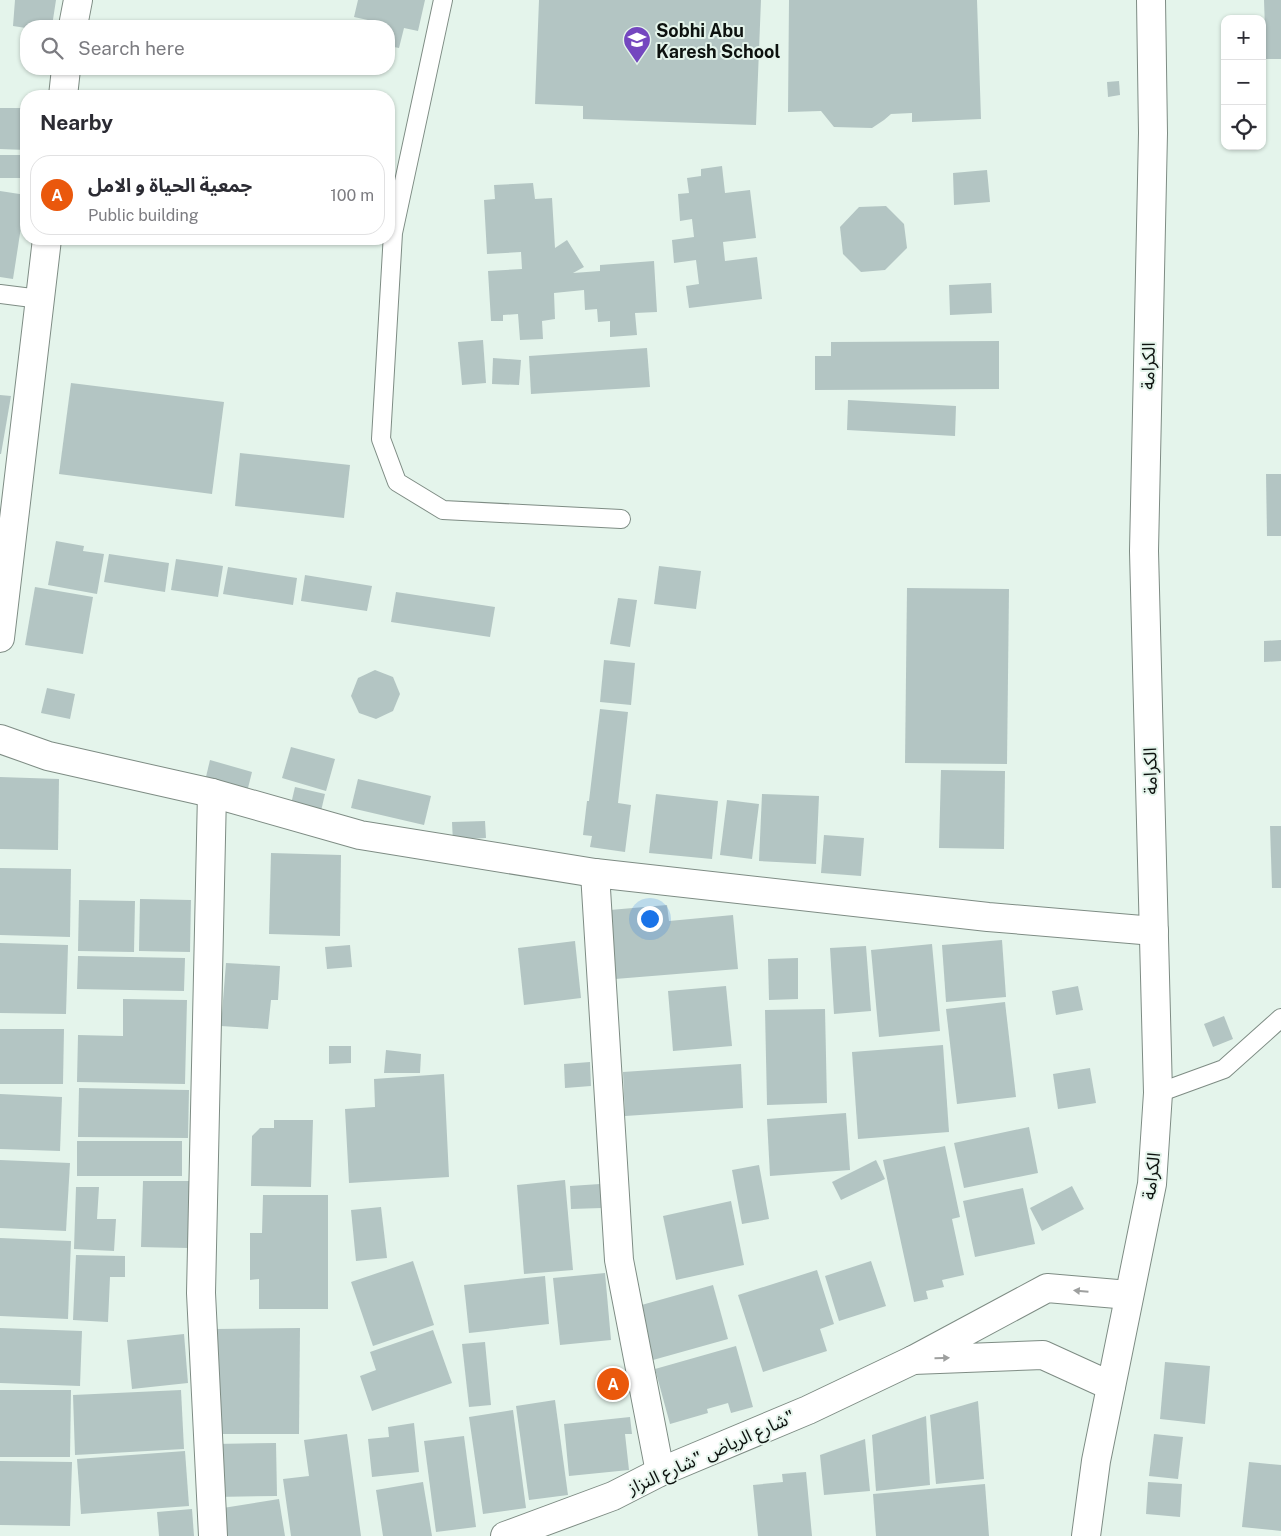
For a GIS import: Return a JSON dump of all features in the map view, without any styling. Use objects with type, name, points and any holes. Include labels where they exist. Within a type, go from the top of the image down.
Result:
[{"type":"street","points":[[74,20],[78,0]]},
{"type":"street","name":"الكرامة","points":[[1086,1536],[1096,1461],[1152,1184],[1158,1093],[1144,551],[1153,133],[1151,0]]},
{"type":"street","points":[[64,90],[65,75]]},
{"type":"street","points":[[0,638],[4,574],[46,245]]},
{"type":"street","points":[[0,739],[48,756],[212,793],[360,835],[595,873],[988,917],[1154,931]]},
{"type":"street","points":[[212,793],[201,1294],[213,1536]]},
{"type":"street","points":[[595,873],[619,1260],[660,1472]]},
{"type":"street","name":"شارع الرياض \"شارع النزاز\"","points":[[505,1536],[613,1496],[660,1472],[808,1410],[913,1360],[1047,1288],[1129,1295]]},
{"type":"street","name":"شارع الرياض \"شارع النزاز\"","points":[[913,1360],[1044,1354],[1111,1386]]},
{"type":"lane","points":[[395,225],[443,0]]},
{"type":"lane","points":[[392,245],[381,439],[397,482],[443,510],[620,519]]},
{"type":"lane","points":[[0,294],[40,299]]},
{"type":"lane","points":[[1158,1093],[1224,1069],[1280,1020]]},
{"type":"building","points":[[15,0],[56,0],[53,20],[20,20],[20,27],[13,26]]},
{"type":"building","points":[[358,0],[425,0],[418,31],[404,28],[399,48],[395,47],[395,20],[368,20],[354,17]]},
{"type":"building","name":"Sobhi Abu Karesh School","points":[[539,0],[761,0],[756,125],[583,119],[583,106],[535,104]]},
{"type":"building","points":[[789,0],[977,0],[981,119],[912,122],[912,113],[891,114],[872,128],[834,127],[821,111],[788,112]]},
{"type":"building","points":[[1264,0],[1281,0],[1281,59],[1266,59]]},
{"type":"building","points":[[1119,81],[1120,95],[1108,97],[1107,82]]},
{"type":"building","points":[[0,108],[20,108],[20,150],[0,149]]},
{"type":"building","points":[[0,155],[20,155],[20,178],[0,178]]},
{"type":"building","points":[[722,166],[725,193],[750,190],[756,238],[723,242],[725,261],[757,257],[762,299],[689,308],[686,286],[699,284],[696,260],[674,263],[672,240],[694,237],[692,219],[680,221],[678,194],[689,193],[687,178],[701,176],[701,169]]},
{"type":"building","points":[[987,170],[990,202],[954,205],[953,173]]},
{"type":"building","points":[[533,183],[535,199],[552,198],[555,248],[567,240],[584,267],[573,273],[600,271],[600,265],[654,261],[657,312],[635,313],[637,335],[610,337],[610,321],[598,322],[597,309],[585,310],[584,290],[554,293],[555,319],[542,321],[543,339],[520,340],[518,314],[503,315],[503,321],[491,321],[488,271],[522,269],[521,252],[487,254],[484,200],[495,199],[494,185]]},
{"type":"building","points":[[0,191],[20,194],[20,234],[13,279],[0,277]]},
{"type":"building","points":[[886,206],[904,224],[907,248],[885,270],[861,272],[843,254],[840,227],[859,207]]},
{"type":"building","points":[[991,283],[992,313],[950,315],[949,285]]},
{"type":"building","points":[[483,340],[486,383],[462,385],[458,342]]},
{"type":"building","points":[[999,341],[999,389],[815,390],[815,356],[831,356],[831,342]]},
{"type":"building","points":[[647,348],[650,387],[531,394],[529,356]]},
{"type":"building","points":[[493,358],[521,360],[519,385],[492,384]]},
{"type":"building","points":[[71,383],[224,402],[212,494],[59,474]]},
{"type":"building","points":[[0,395],[11,396],[1,454],[0,454]]},
{"type":"building","points":[[848,400],[956,406],[955,436],[847,430]]},
{"type":"building","points":[[240,453],[350,465],[344,518],[235,506]]},
{"type":"building","points":[[1266,474],[1281,474],[1281,536],[1267,536]]},
{"type":"building","points":[[56,541],[84,546],[83,551],[104,554],[97,594],[48,585]]},
{"type":"building","points":[[109,554],[169,563],[165,592],[104,582]]},
{"type":"building","points":[[176,559],[223,566],[218,597],[171,590]]},
{"type":"building","points":[[659,566],[701,571],[696,609],[654,604]]},
{"type":"building","points":[[228,567],[297,578],[293,605],[223,594]]},
{"type":"building","points":[[305,575],[372,586],[367,611],[301,601]]},
{"type":"building","points":[[35,587],[93,597],[83,654],[25,645]]},
{"type":"building","points":[[907,588],[1009,589],[1007,764],[905,763]]},
{"type":"building","points":[[396,592],[495,607],[490,637],[391,622]]},
{"type":"building","points":[[618,598],[637,600],[630,647],[610,644]]},
{"type":"building","points":[[1281,640],[1281,661],[1264,662],[1264,641]]},
{"type":"building","points":[[604,660],[635,663],[631,705],[600,702]]},
{"type":"building","points":[[375,670],[393,677],[400,694],[393,711],[376,719],[359,713],[351,696],[358,678]]},
{"type":"building","points":[[47,688],[75,694],[70,719],[41,713]]},
{"type":"building","points":[[600,709],[628,712],[618,803],[631,805],[625,852],[590,847],[592,836],[583,835]]},
{"type":"building","points":[[291,747],[335,759],[326,791],[282,778]]},
{"type":"building","points":[[210,760],[252,772],[247,792],[205,781]]},
{"type":"building","points":[[941,770],[1005,771],[1004,849],[939,848]]},
{"type":"building","points":[[0,777],[59,779],[58,850],[0,849]]},
{"type":"building","points":[[358,779],[431,796],[424,825],[351,808]]},
{"type":"building","points":[[295,787],[325,794],[321,811],[291,804]]},
{"type":"building","points":[[656,794],[718,801],[712,859],[649,853]]},
{"type":"building","points":[[762,794],[819,796],[816,864],[759,861]]},
{"type":"building","points":[[727,800],[759,804],[752,859],[720,855]]},
{"type":"building","points":[[485,821],[486,838],[468,839],[453,843],[452,822]]},
{"type":"building","points":[[1270,826],[1281,826],[1281,888],[1272,888]]},
{"type":"building","points":[[824,835],[864,838],[861,876],[821,873]]},
{"type":"building","points":[[271,853],[341,855],[340,936],[269,934]]},
{"type":"building","points":[[0,868],[71,869],[70,937],[0,935]]},
{"type":"building","points":[[140,899],[191,900],[190,952],[139,951]]},
{"type":"building","points":[[79,900],[135,901],[134,952],[78,951]]},
{"type":"building","points":[[667,905],[669,921],[733,915],[738,969],[615,979],[610,910]]},
{"type":"building","points":[[1002,940],[1006,997],[946,1002],[942,945]]},
{"type":"building","points":[[575,941],[581,998],[524,1005],[518,948]]},
{"type":"building","points":[[0,943],[68,945],[66,1014],[0,1013]]},
{"type":"building","points":[[932,944],[940,1031],[879,1037],[871,950]]},
{"type":"building","points":[[350,945],[352,967],[327,969],[325,947]]},
{"type":"building","points":[[866,946],[871,1011],[834,1014],[830,948]]},
{"type":"building","points":[[78,956],[185,958],[184,991],[77,989]]},
{"type":"building","points":[[798,958],[798,999],[769,1000],[768,959]]},
{"type":"building","points":[[226,963],[280,966],[278,1000],[271,1000],[268,1029],[221,1026]]},
{"type":"building","points":[[726,986],[732,1046],[673,1051],[668,991]]},
{"type":"building","points":[[1078,986],[1083,1010],[1056,1015],[1052,991]]},
{"type":"building","points":[[123,999],[187,1000],[185,1084],[77,1082],[78,1035],[123,1036]]},
{"type":"building","points":[[1005,1002],[1016,1097],[957,1104],[946,1009]]},
{"type":"building","points":[[825,1009],[827,1103],[767,1105],[765,1010]]},
{"type":"building","points":[[1224,1016],[1233,1039],[1213,1047],[1204,1024]]},
{"type":"building","points":[[0,1029],[64,1029],[63,1084],[0,1084]]},
{"type":"building","points":[[943,1045],[949,1132],[858,1139],[852,1052]]},
{"type":"building","points":[[329,1046],[351,1046],[351,1063],[329,1064]]},
{"type":"building","points":[[386,1050],[421,1054],[420,1073],[384,1073]]},
{"type":"building","points":[[590,1062],[591,1086],[565,1088],[564,1064]]},
{"type":"building","points":[[741,1064],[743,1108],[625,1116],[623,1072]]},
{"type":"building","points":[[1090,1068],[1096,1103],[1058,1109],[1053,1074]]},
{"type":"building","points":[[444,1074],[449,1177],[349,1183],[345,1109],[375,1107],[374,1079]]},
{"type":"building","points":[[79,1088],[189,1090],[188,1138],[78,1137]]},
{"type":"building","points":[[0,1094],[62,1097],[60,1151],[0,1149]]},
{"type":"building","points":[[846,1113],[850,1170],[770,1176],[767,1119]]},
{"type":"building","points":[[274,1120],[313,1120],[311,1187],[251,1186],[252,1136],[260,1128],[274,1128]]},
{"type":"building","points":[[1029,1127],[1038,1173],[964,1188],[954,1143]]},
{"type":"building","points":[[77,1141],[182,1141],[182,1176],[77,1176]]},
{"type":"building","points":[[945,1146],[960,1217],[952,1219],[964,1275],[942,1280],[944,1287],[926,1291],[928,1299],[914,1302],[883,1160]]},
{"type":"building","points":[[0,1160],[70,1163],[66,1231],[0,1228]]},
{"type":"building","points":[[876,1160],[885,1179],[841,1200],[832,1182]]},
{"type":"building","points":[[759,1165],[769,1219],[742,1224],[732,1170]]},
{"type":"building","points":[[565,1180],[573,1270],[524,1274],[517,1185]]},
{"type":"building","points":[[143,1181],[190,1181],[188,1248],[141,1247]]},
{"type":"building","points":[[600,1184],[602,1208],[571,1209],[570,1186]]},
{"type":"building","points":[[1072,1186],[1084,1209],[1042,1231],[1030,1208]]},
{"type":"building","points":[[76,1187],[99,1187],[97,1219],[116,1219],[114,1251],[74,1249]]},
{"type":"building","points":[[1023,1188],[1035,1244],[975,1257],[963,1201]]},
{"type":"building","points":[[263,1195],[328,1195],[328,1309],[259,1309],[259,1279],[250,1280],[250,1233],[262,1233]]},
{"type":"building","points":[[731,1201],[744,1265],[676,1280],[663,1216]]},
{"type":"building","points":[[381,1207],[387,1258],[356,1261],[351,1210]]},
{"type":"building","points":[[0,1238],[71,1241],[68,1319],[0,1316]]},
{"type":"building","points":[[76,1255],[125,1256],[125,1277],[110,1277],[108,1322],[73,1320]]},
{"type":"building","points":[[413,1261],[434,1325],[373,1346],[351,1282]]},
{"type":"building","points":[[871,1261],[886,1306],[839,1321],[825,1276]]},
{"type":"building","points":[[817,1270],[834,1324],[820,1329],[827,1351],[763,1372],[738,1295]]},
{"type":"building","points":[[605,1273],[611,1340],[560,1345],[553,1278]]},
{"type":"building","points":[[545,1276],[549,1324],[469,1333],[464,1285]]},
{"type":"building","points":[[713,1285],[728,1339],[653,1360],[638,1306]]},
{"type":"building","points":[[0,1328],[82,1331],[80,1386],[0,1383]]},
{"type":"building","points":[[300,1328],[299,1434],[216,1434],[216,1329]]},
{"type":"building","points":[[433,1330],[452,1383],[372,1411],[360,1376],[376,1370],[370,1352]]},
{"type":"building","points":[[184,1334],[188,1383],[132,1389],[127,1340]]},
{"type":"building","points":[[485,1342],[491,1405],[469,1407],[462,1344]]},
{"type":"building","points":[[736,1346],[753,1407],[731,1413],[728,1403],[707,1409],[708,1413],[670,1424],[655,1369]]},
{"type":"building","points":[[1165,1362],[1210,1366],[1205,1424],[1160,1419]]},
{"type":"building","points":[[0,1390],[71,1390],[70,1457],[0,1457]]},
{"type":"building","points":[[181,1390],[184,1449],[75,1455],[73,1395]]},
{"type":"building","points":[[555,1400],[568,1495],[529,1500],[516,1406]]},
{"type":"building","points":[[978,1401],[984,1479],[936,1484],[930,1415]]},
{"type":"building","points":[[513,1410],[526,1508],[483,1514],[469,1417]]},
{"type":"building","points":[[926,1416],[930,1485],[876,1491],[872,1435]]},
{"type":"building","points":[[630,1417],[632,1434],[625,1434],[629,1470],[569,1476],[564,1424]]},
{"type":"building","points":[[414,1423],[419,1472],[372,1477],[368,1439],[389,1437],[388,1427]]},
{"type":"building","points":[[347,1434],[361,1536],[291,1536],[283,1479],[309,1476],[304,1440]]},
{"type":"building","points":[[1154,1434],[1183,1437],[1178,1479],[1149,1476]]},
{"type":"building","points":[[464,1436],[476,1527],[436,1532],[424,1441]]},
{"type":"building","points":[[865,1439],[870,1491],[824,1495],[820,1455]]},
{"type":"building","points":[[276,1443],[277,1496],[215,1497],[214,1444]]},
{"type":"building","points":[[185,1451],[189,1506],[81,1514],[77,1459]]},
{"type":"building","points":[[0,1461],[72,1462],[70,1526],[0,1525]]},
{"type":"building","points":[[1249,1462],[1281,1465],[1281,1531],[1242,1527]]},
{"type":"building","points":[[806,1472],[812,1536],[758,1536],[753,1485],[783,1482],[782,1474]]},
{"type":"building","points":[[423,1482],[432,1536],[383,1536],[376,1490]]},
{"type":"building","points":[[1148,1482],[1182,1484],[1180,1517],[1146,1514]]},
{"type":"building","points":[[985,1484],[989,1536],[876,1536],[873,1494]]},
{"type":"building","points":[[279,1499],[285,1536],[227,1536],[223,1508]]},
{"type":"building","points":[[192,1509],[194,1536],[159,1536],[157,1512]]},
{"type":"place","name":"Sobhi Abu Karesh School","points":[[637,64]]},
{"type":"place","name":"جمعية الحياة و الامل","points":[[613,1384]]}]
